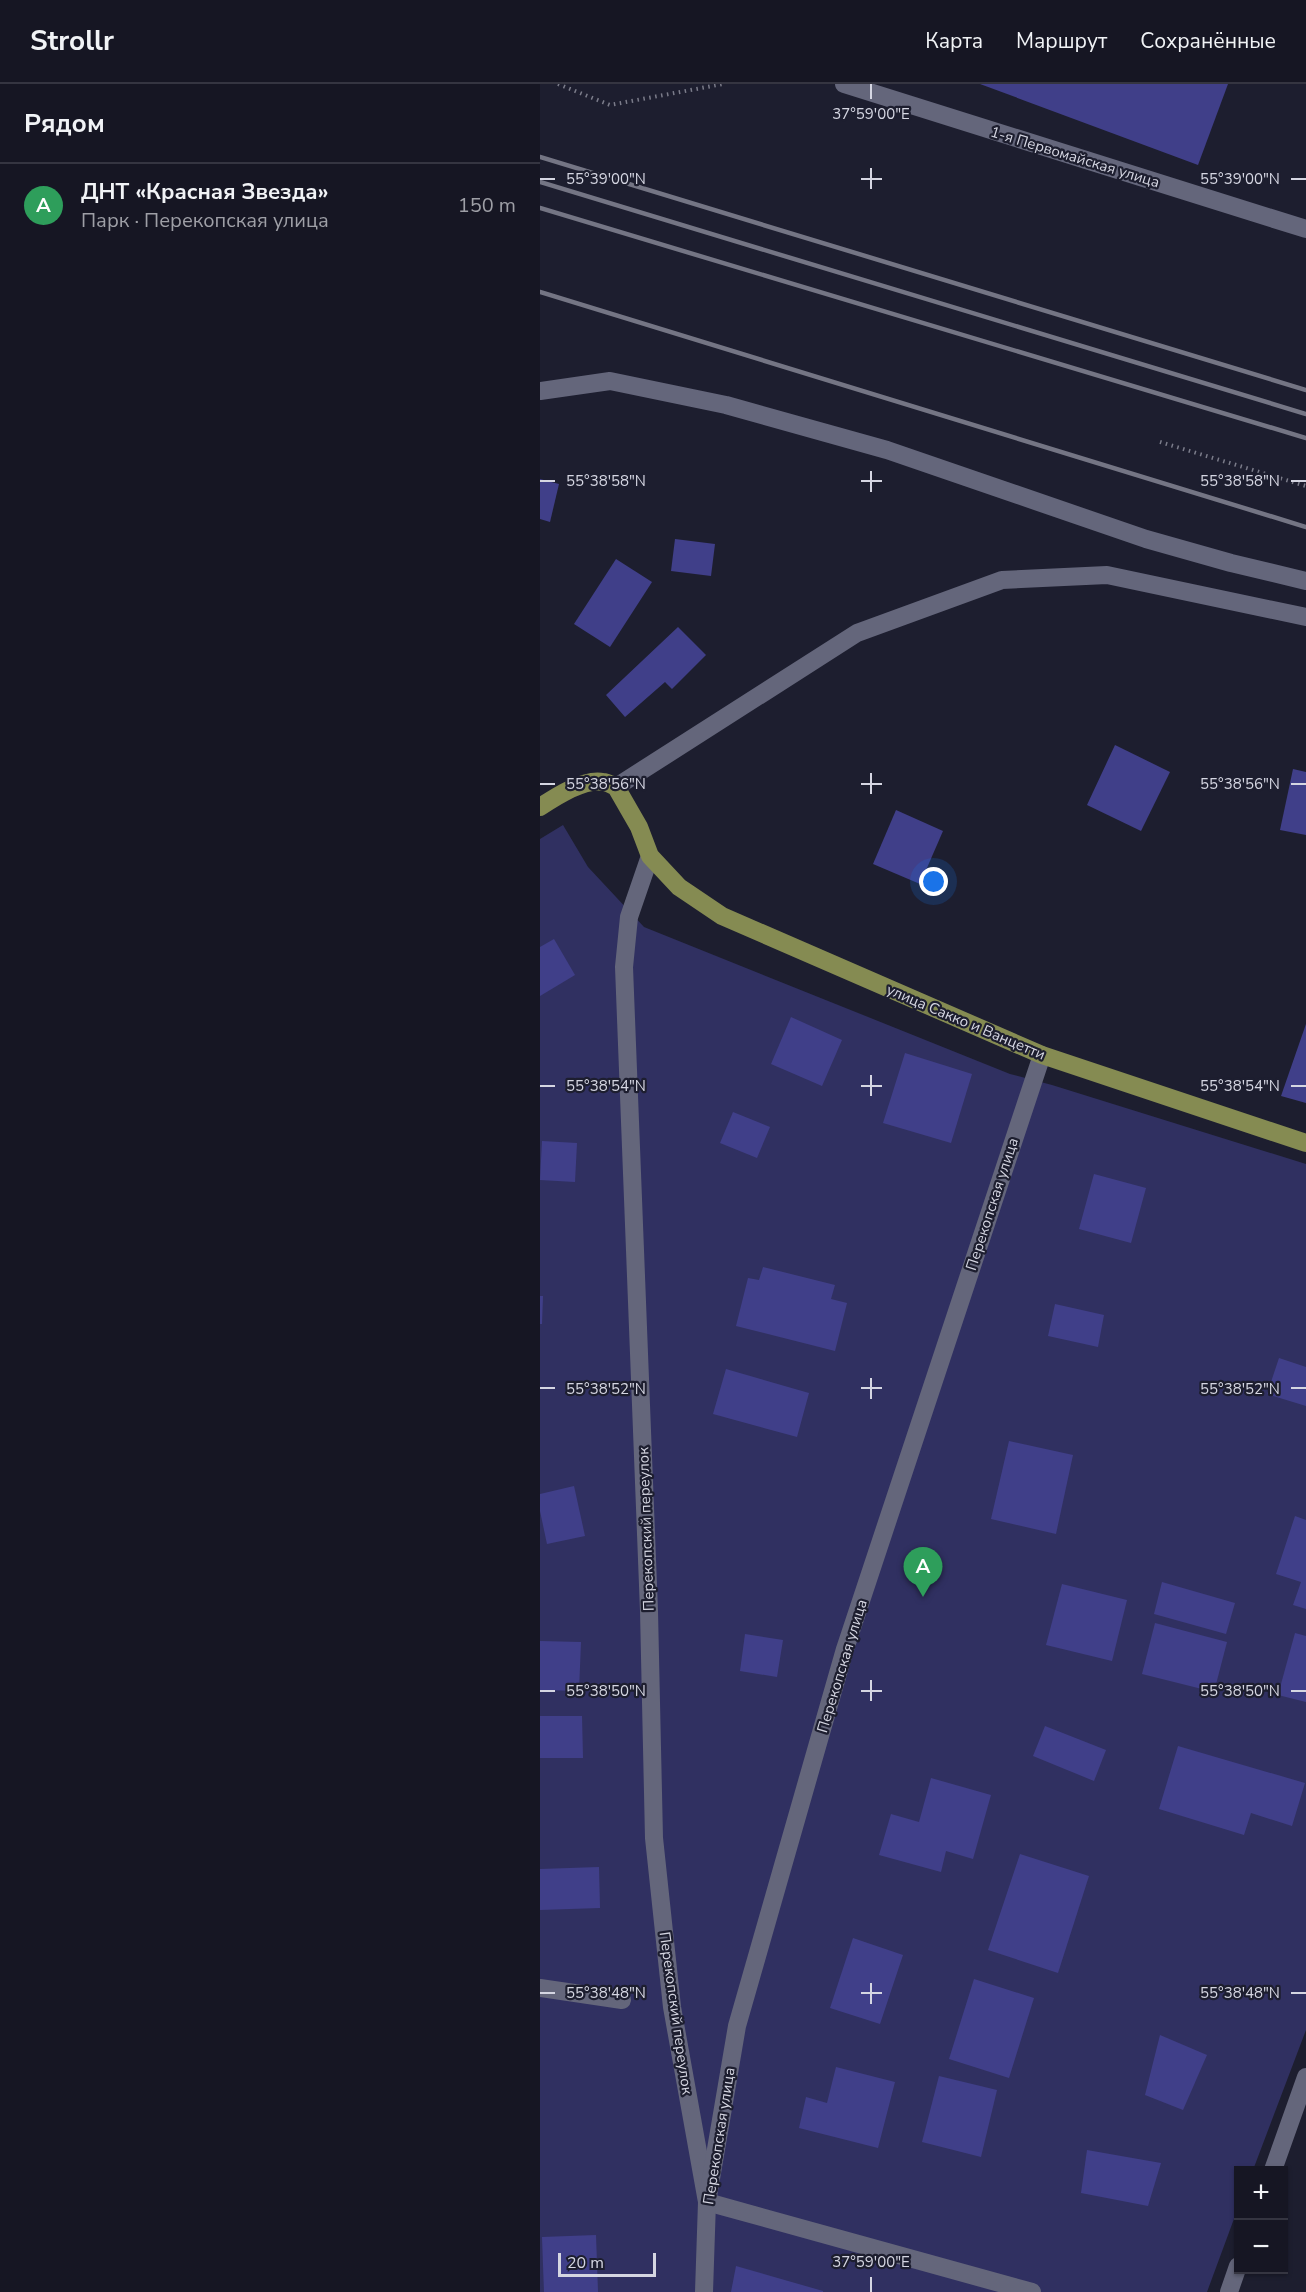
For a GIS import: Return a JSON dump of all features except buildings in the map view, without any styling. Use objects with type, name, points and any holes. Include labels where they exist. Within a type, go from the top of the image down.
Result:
[{"type":"main road","points":[[540,807],[562,793],[579,786],[600,781],[616,787],[639,827],[650,856]]},
{"type":"main road","name":"улица Сакко и Ванцетти","points":[[650,856],[679,887],[722,916],[1042,1055],[1306,1143]]},
{"type":"street","name":"1-я Первомайская улица","points":[[844,84],[1306,229]]},
{"type":"street","points":[[540,391],[610,381],[726,405],[887,450],[1146,539],[1306,581]]},
{"type":"street","points":[[616,787],[856,633],[1002,580],[1107,575],[1306,617]]},
{"type":"street","name":"Перекопский переулок","points":[[650,856],[629,917],[624,967],[649,1588],[654,1838],[672,2007],[707,2202]]},
{"type":"street","name":"Перекопская улица","points":[[704,2292],[707,2202],[737,2026],[845,1649],[1042,1055]]},
{"type":"street","points":[[540,1988],[622,2000]]},
{"type":"street","points":[[1274,2166],[1306,2077]]},
{"type":"street","points":[[707,2202],[1032,2292]]},
{"type":"street","points":[[1229,2292],[1236,2274]]},
{"type":"path","points":[[558,84],[610,105],[723,84]]},
{"type":"path","points":[[1160,442],[1306,486]]},
{"type":"shaded area","points":[[563,825],[588,867],[644,927],[1010,1074],[1306,1164],[1306,2030],[1255,2166],[1234,2166],[1234,2219],[1207,2292],[540,2292],[540,839]]},
{"type":"railway","points":[[540,157],[1306,390]]},
{"type":"railway","points":[[540,182],[1306,414]]},
{"type":"railway","points":[[540,208],[1306,438]]},
{"type":"railway","points":[[540,292],[1306,527]]},
{"type":"place","name":"ДНТ «Красная Звезда»","points":[[923,1597]]}]
